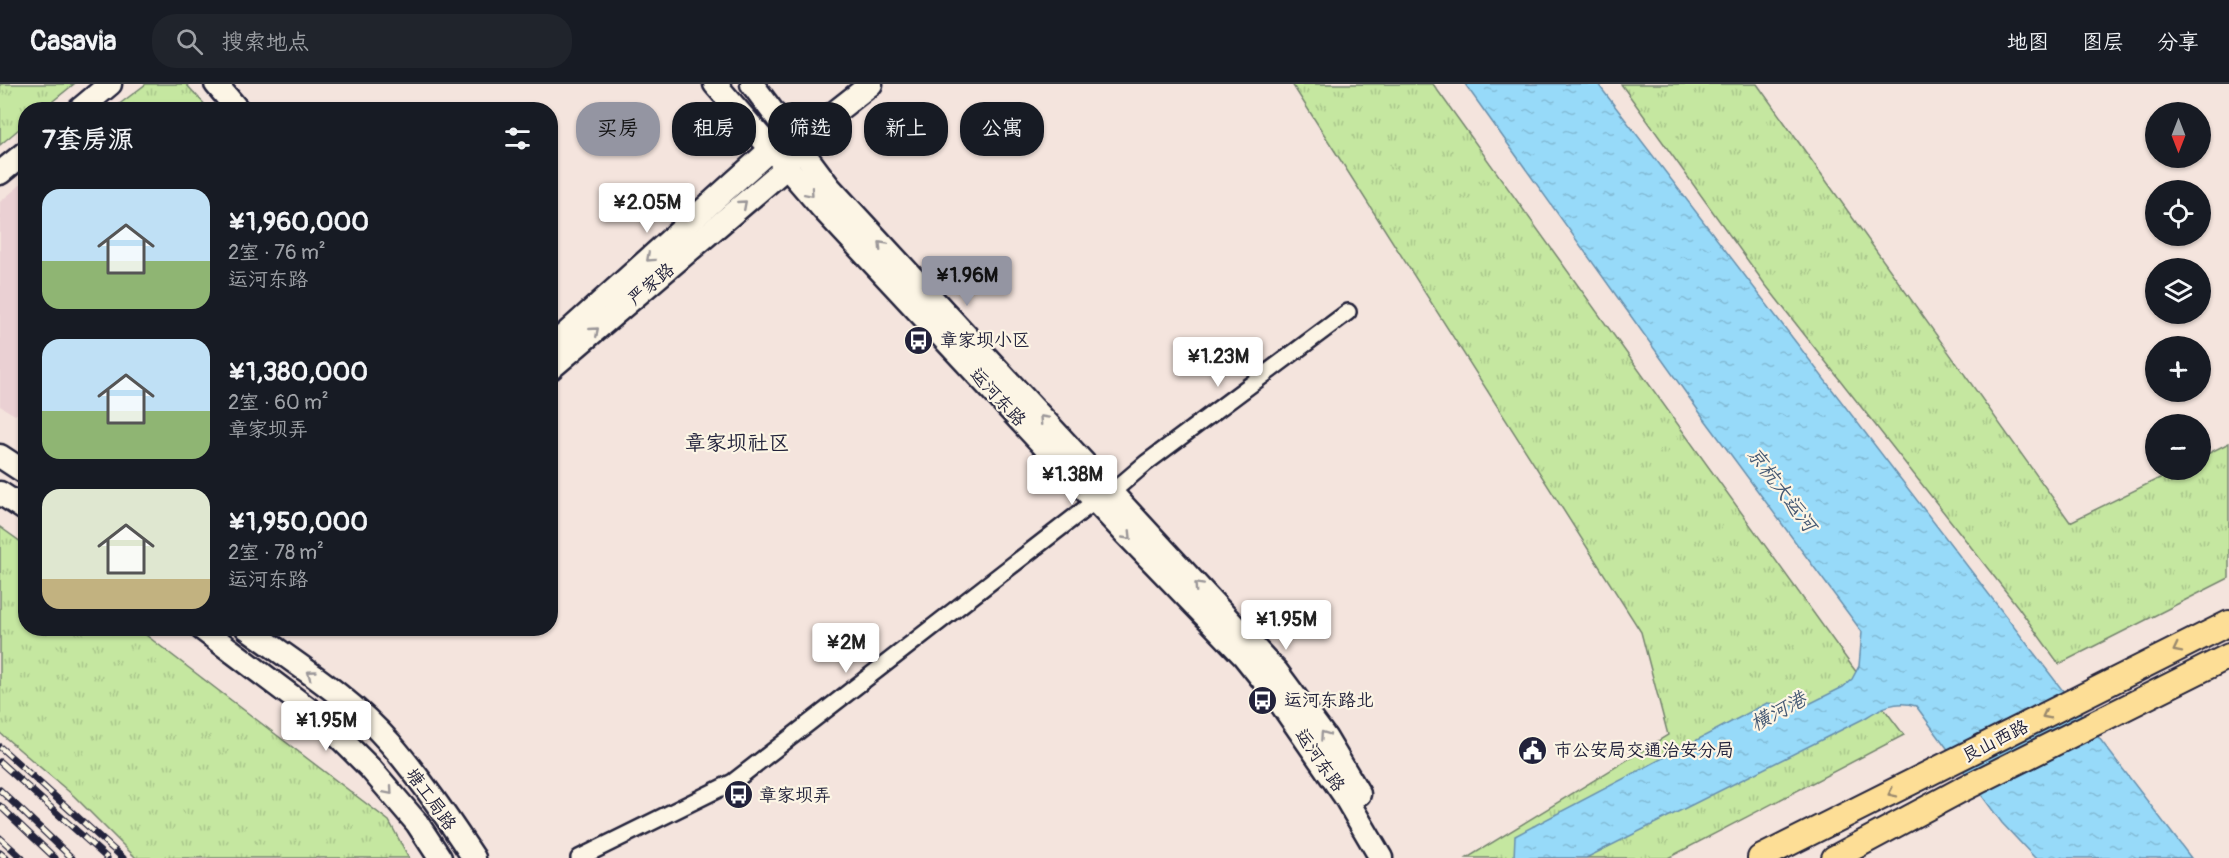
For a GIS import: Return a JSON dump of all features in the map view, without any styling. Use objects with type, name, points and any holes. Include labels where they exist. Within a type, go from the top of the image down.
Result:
[{"type":"main road","points":[[89,102],[110,84]]},
{"type":"main road","points":[[216,84],[231,102]]},
{"type":"main road","name":"运河东路","points":[[715,84],[768,146]]},
{"type":"main road","name":"运河东路","points":[[752,84],[768,105]]},
{"type":"main road","name":"严家路","points":[[848,102],[871,84]]},
{"type":"main road","name":"严家路","points":[[558,341],[768,152]]},
{"type":"main road","name":"运河东路","points":[[778,156],[822,208],[1277,672],[1325,737],[1395,858]]},
{"type":"main road","name":"严家路","points":[[558,362],[787,166],[791,156]]},
{"type":"main road","name":"运河东路","points":[[806,156],[830,188],[1243,655],[1275,695],[1339,786],[1381,858]]},
{"type":"main road","points":[[0,173],[18,159]]},
{"type":"main road","points":[[0,456],[18,468]]},
{"type":"main road","points":[[0,493],[18,505]]},
{"type":"main road","name":"艮山西路","points":[[1760,858],[2229,623]]},
{"type":"main road","name":"塘工局路","points":[[241,636],[370,768],[411,815],[440,858]]},
{"type":"main road","name":"塘工局路","points":[[242,636],[340,695],[389,742],[441,809],[474,858]]},
{"type":"main road","name":"艮山西路","points":[[1834,858],[1961,790],[2229,656]]},
{"type":"street","points":[[579,858],[733,782],[1146,462],[1347,312]]},
{"type":"shaded area","points":[[18,187],[18,413],[15,415],[0,406],[0,202]]},
{"type":"green space","points":[[0,84],[74,84],[52,102],[18,102],[18,130],[0,145]]},
{"type":"green space","points":[[146,84],[186,84],[203,102],[122,102]]},
{"type":"green space","points":[[1292,84],[1433,84],[1851,665],[1904,735],[1668,858],[1467,858],[1668,735],[1641,632]]},
{"type":"green space","points":[[1621,84],[1757,84],[2070,522],[2156,480],[2211,480],[2211,452],[2229,443],[2229,578],[2059,664],[2018,607],[1764,283]]},
{"type":"green space","points":[[0,527],[18,540],[18,636],[147,636],[389,821],[409,858],[136,858],[74,796],[0,733]]},
{"type":"water","points":[[1465,84],[1598,84],[2191,858],[2035,858],[2002,823],[1916,706],[1896,704],[1877,711],[1586,858],[1514,858],[1515,836],[1767,703],[1803,707],[1843,687],[1852,679],[1859,666],[1862,632],[1703,417]]},
{"type":"railway","points":[[0,747],[123,858]]},
{"type":"railway","points":[[0,762],[107,858]]},
{"type":"railway","points":[[0,790],[72,858]]},
{"type":"railway","points":[[0,806],[55,858]]},
{"type":"railway","points":[[0,838],[22,858]]},
{"type":"railway","points":[[0,853],[6,858]]},
{"type":"place","name":"章家坝小区","points":[[919,340]]},
{"type":"place","name":"运河东路北","points":[[1263,700]]},
{"type":"place","name":"市公安局交通治安分局","points":[[1533,750]]},
{"type":"place","name":"章家坝弄","points":[[738,795]]},
{"type":"district","name":"章家坝社区","points":[[737,443]]},
{"type":"water label","name":"京杭大运河","points":[[1782,489]]},
{"type":"water label","name":"横河港","points":[[1778,711]]}]
